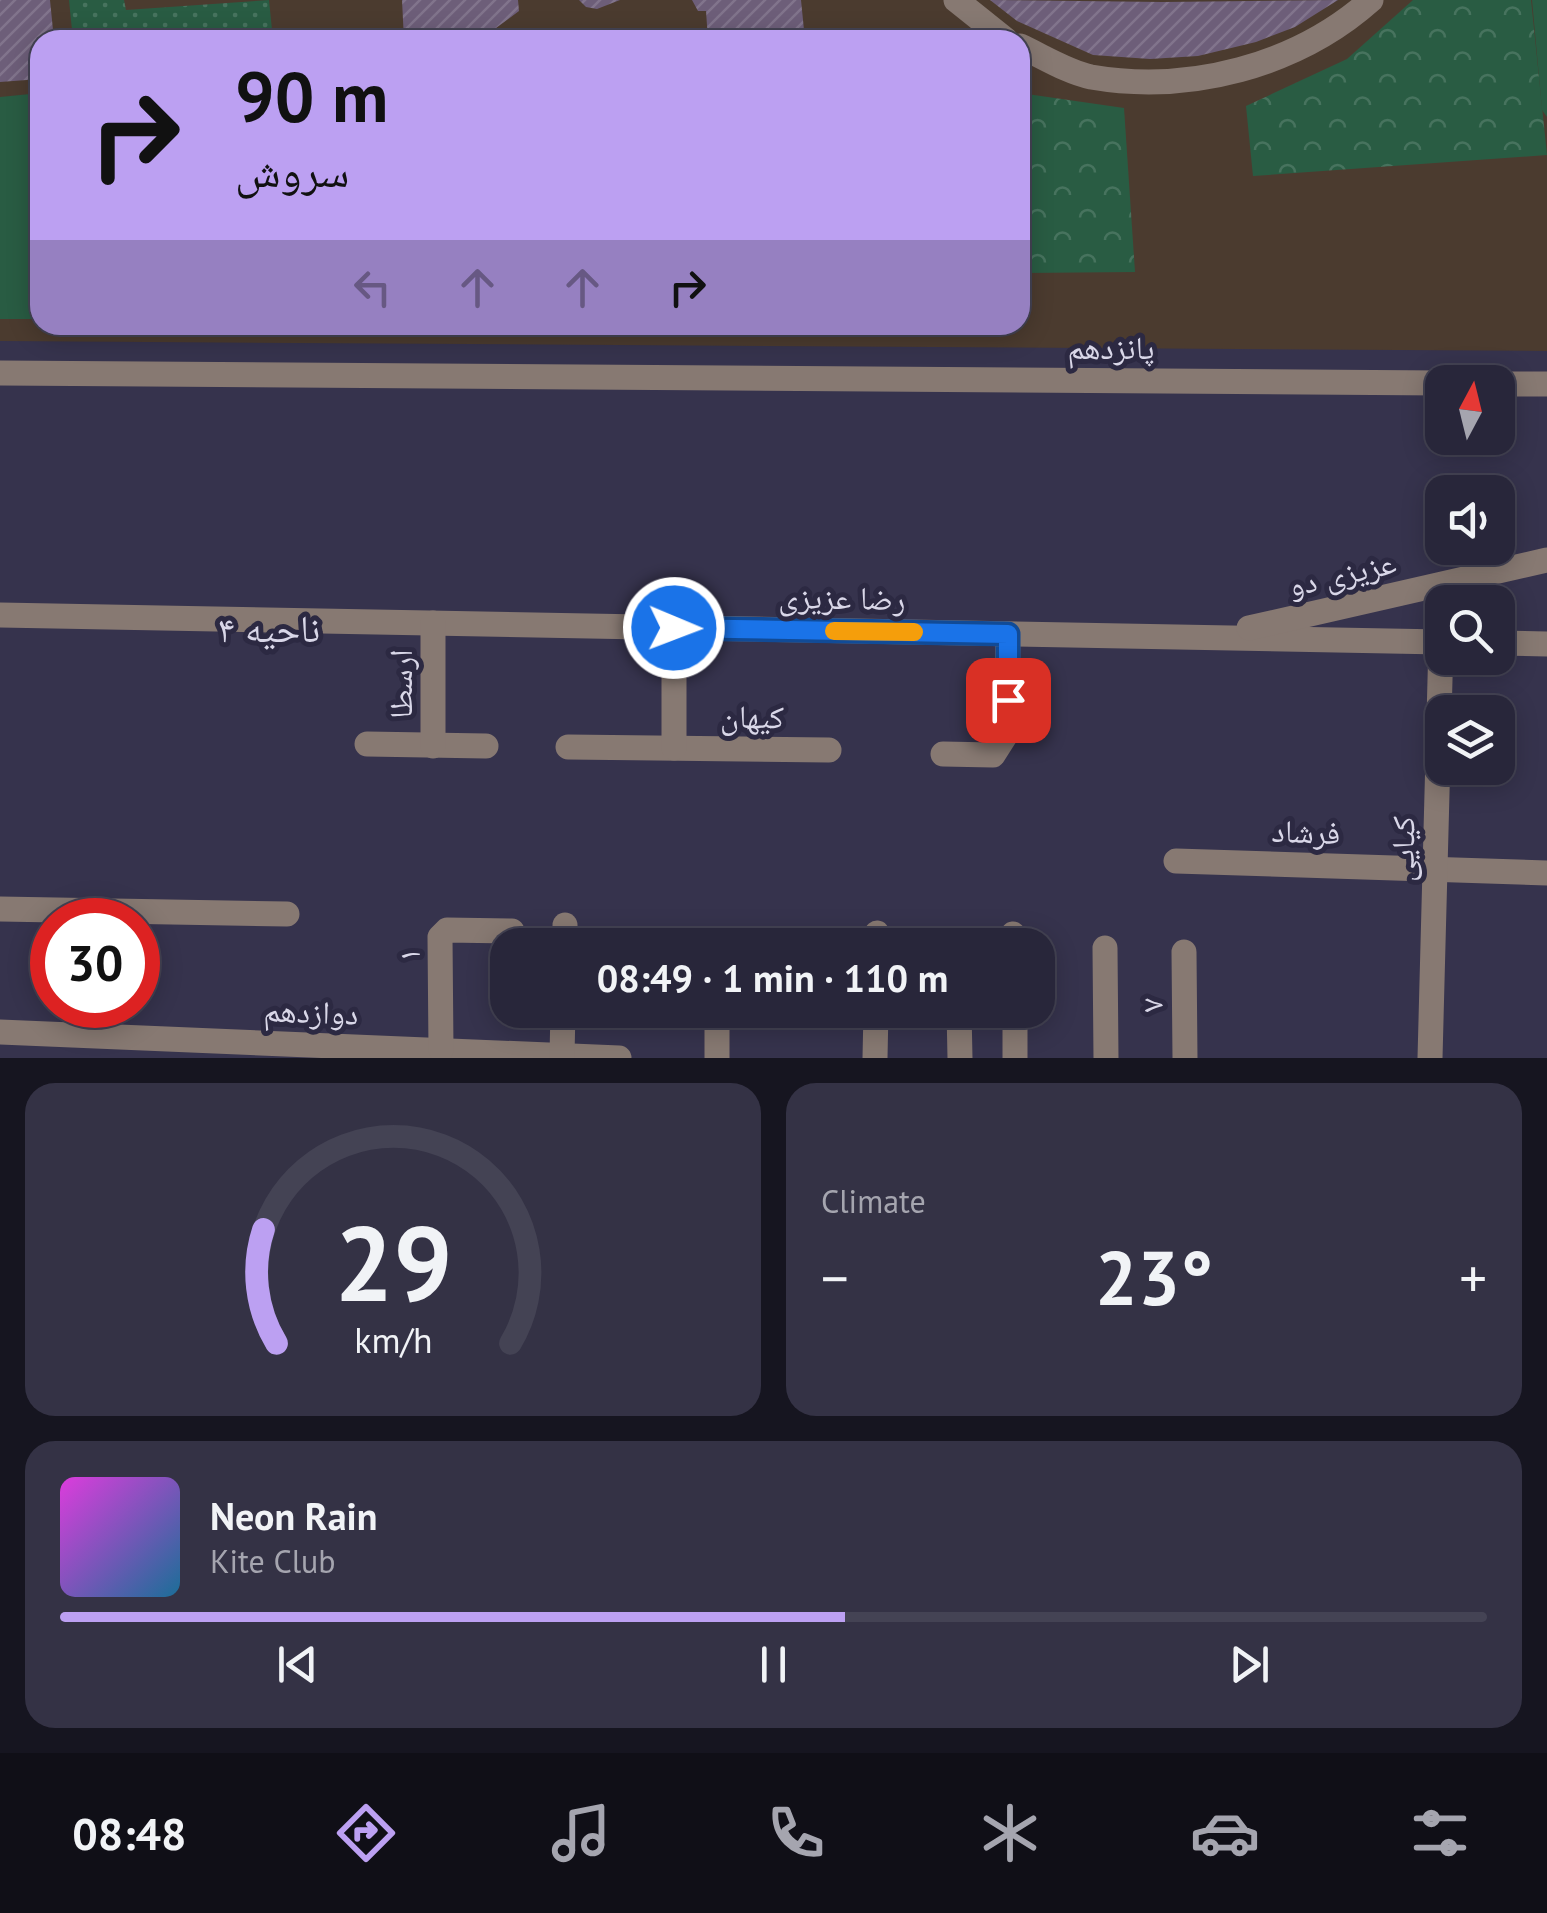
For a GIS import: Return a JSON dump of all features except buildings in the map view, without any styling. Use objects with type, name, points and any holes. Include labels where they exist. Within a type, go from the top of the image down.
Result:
[{"type":"street","points":[[956,0],[994,30]]},
{"type":"street","points":[[1030,50],[1088,76],[1150,81],[1202,78],[1305,47],[1344,23],[1371,0]]},
{"type":"street","name":"پانزدهم","points":[[0,373],[1425,383]]},
{"type":"street","points":[[1515,384],[1547,384]]},
{"type":"street","name":"عزیزی دو","points":[[1210,638],[1547,560]]},
{"type":"street","name":"رضا عزیزی","points":[[0,615],[1425,642]]},
{"type":"street","name":"ارسطا","points":[[433,746],[434,623]]},
{"type":"street","name":"کیهان","points":[[674,628],[674,748]]},
{"type":"street","points":[[944,754],[993,755],[1003,745],[1007,733],[1008,634]]},
{"type":"street","points":[[1515,643],[1547,644]]},
{"type":"street","name":"کیایی","points":[[1430,1058],[1441,675]]},
{"type":"street","name":"ارسطا","points":[[367,744],[486,746]]},
{"type":"street","name":"کیهان","points":[[568,747],[829,750]]},
{"type":"street","name":"فرشاد","points":[[1176,861],[1547,873]]},
{"type":"street","points":[[0,908],[287,914]]},
{"type":"street","name":"۱","points":[[441,1050],[440,937],[447,930],[490,931]]},
{"type":"street","points":[[1105,948],[1106,1058]]},
{"type":"street","name":"۷","points":[[1184,952],[1185,1058]]},
{"type":"street","points":[[562,1056],[563,1028]]},
{"type":"street","points":[[718,1028],[718,1058]]},
{"type":"street","points":[[875,1058],[876,1028]]},
{"type":"street","points":[[959,1028],[960,1058]]},
{"type":"street","points":[[1015,1028],[1016,1058]]},
{"type":"street","name":"دوازدهم","points":[[0,1032],[619,1058]]},
{"type":"shaded area","points":[[0,0],[1547,0],[1547,351],[0,341]]},
{"type":"green space","points":[[69,0],[124,0],[126,10],[269,0],[272,30],[72,30]]},
{"type":"green space","points":[[1413,0],[1531,0],[1547,155],[1253,176],[1246,106],[1347,59]]},
{"type":"green space","points":[[1532,0],[1547,0],[1547,117],[1542,110]]},
{"type":"green space","points":[[30,94],[30,319],[0,319],[0,97]]},
{"type":"green space","points":[[1030,94],[1124,108],[1135,272],[1030,273]]},
{"type":"slow traffic","points":[[834,631],[914,632]]},
{"type":"district","name":"ناحیه ۴","points":[[269,629]]},
{"type":"route","points":[[674,628],[1008,634],[1008,700]]}]
